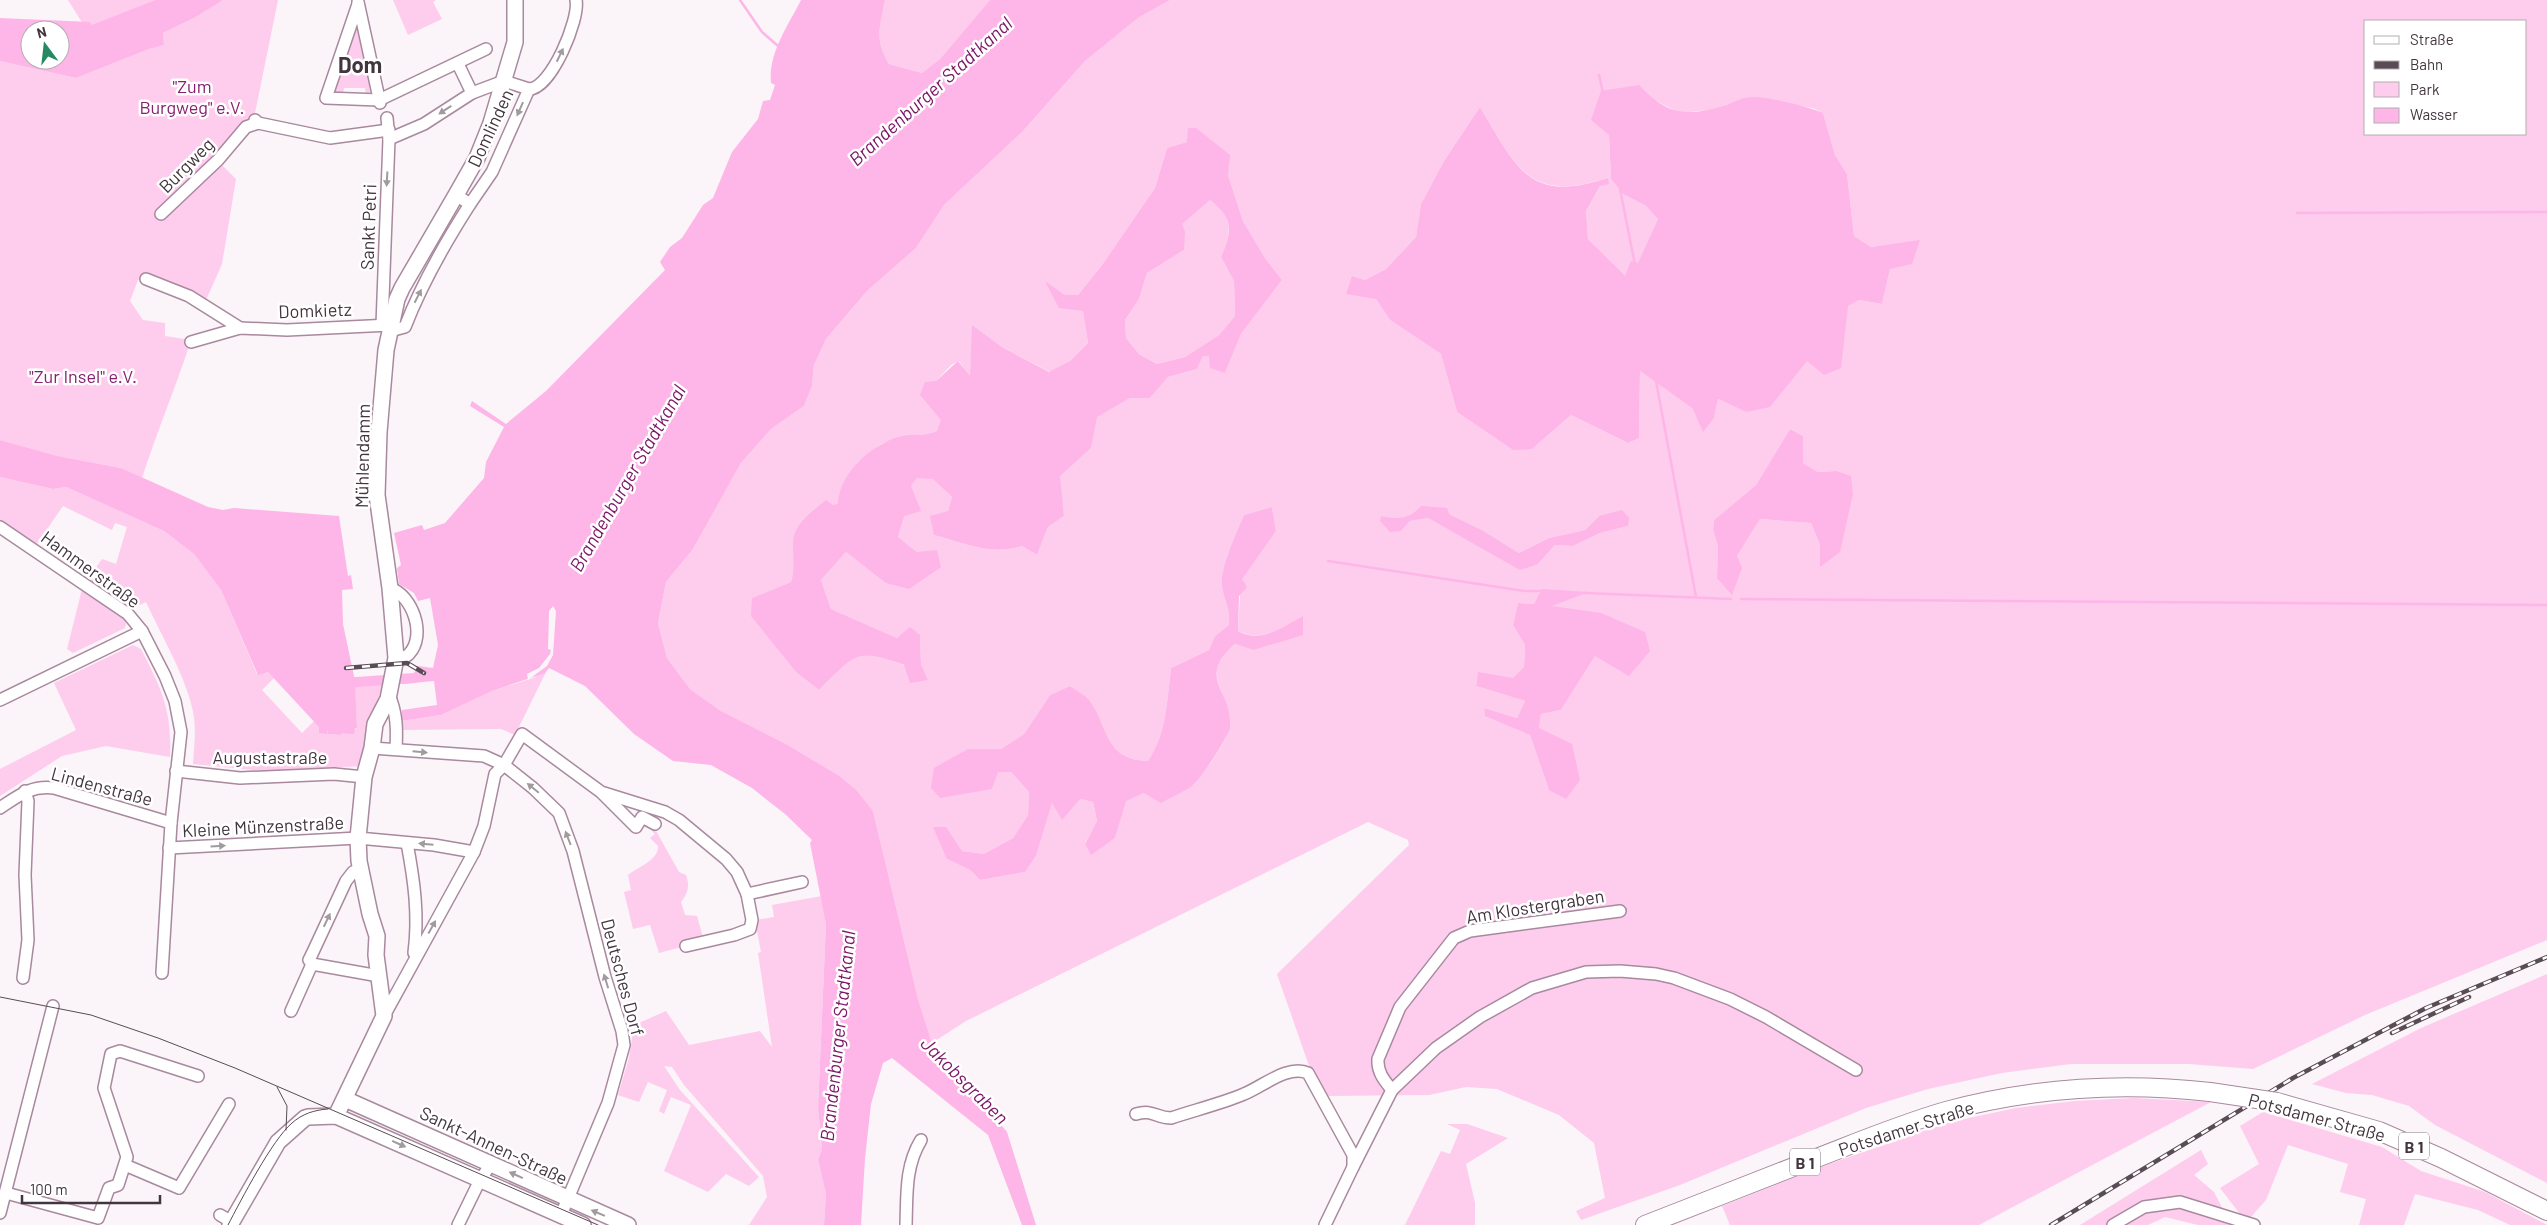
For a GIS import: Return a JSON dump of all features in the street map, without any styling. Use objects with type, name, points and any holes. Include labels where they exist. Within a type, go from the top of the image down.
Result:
[{"type":"main road","name":"Potsdamer Straße","points":[[1644,1225],[1890,1129],[1947,1111],[2004,1098],[2068,1089],[2164,1086],[2277,1102],[2379,1131],[2441,1158],[2547,1211]]},
{"type":"street","name":"Domlinden","points":[[504,81],[529,88],[492,172],[444,246],[413,306],[405,327],[388,327],[402,288],[476,158],[491,123],[515,42],[515,0]]},
{"type":"street","points":[[529,88],[540,86],[554,69],[570,32],[576,12],[576,0]]},
{"type":"street","points":[[358,2],[326,98],[380,101],[486,49]]},
{"type":"street","points":[[358,2],[380,101]]},
{"type":"street","points":[[458,64],[472,93]]},
{"type":"street","name":"Burgweg","points":[[161,214],[218,160],[246,127],[256,122],[330,138],[424,124],[472,93],[504,81]]},
{"type":"street","name":"Sankt Petri","points":[[388,129],[388,327]]},
{"type":"street","points":[[456,195],[470,204]]},
{"type":"street","name":"Domkietz","points":[[146,279],[174,288],[240,328]]},
{"type":"street","name":"Domkietz","points":[[191,342],[240,328],[288,330],[388,327]]},
{"type":"street","name":"Mühlendamm","points":[[384,1016],[376,936],[361,870],[358,838],[364,777],[372,748],[374,724],[389,693],[395,665],[390,588],[377,495],[379,432],[388,327]]},
{"type":"street","name":"Hammerstraße","points":[[0,527],[128,614],[142,631],[175,702],[181,732],[169,848],[162,973]]},
{"type":"street","points":[[390,588],[398,591],[408,601],[414,612],[416,628],[415,644],[409,654],[395,665]]},
{"type":"street","points":[[1,698],[142,631]]},
{"type":"street","name":"Mühlendamm","points":[[389,693],[394,706],[396,720],[396,749]]},
{"type":"street","points":[[227,1220],[278,1142],[306,1118],[336,1116],[413,959],[474,852],[484,826],[495,774],[504,765],[522,734],[601,792],[636,827],[645,812]]},
{"type":"street","name":"Deutsches Dorf","points":[[372,748],[484,756],[504,765],[534,788],[559,813],[573,851],[605,977],[621,1027],[624,1045],[615,1081],[561,1215]]},
{"type":"street","name":"Augustastraße","points":[[176,771],[240,778],[334,774],[364,777]]},
{"type":"street","name":"Lindenstraße","points":[[0,808],[25,791],[40,786],[54,788],[171,823]]},
{"type":"street","points":[[23,978],[28,940],[25,875],[28,801],[25,791]]},
{"type":"street","points":[[601,792],[645,812],[665,812],[679,820],[726,859],[736,872],[747,894],[751,911],[750,929],[734,936],[686,946]]},
{"type":"street","points":[[645,812],[655,824]]},
{"type":"street","name":"Kleine Münzenstraße","points":[[169,848],[358,838],[474,852]]},
{"type":"street","points":[[407,843],[416,899],[417,934],[413,959]]},
{"type":"street","points":[[312,964],[309,960],[346,881],[353,872],[361,870]]},
{"type":"street","points":[[747,894],[802,882]]},
{"type":"street","name":"Am Klostergraben","points":[[1392,1090],[1380,1074],[1377,1067],[1378,1059],[1400,1007],[1454,938],[1470,931],[1620,911]]},
{"type":"street","points":[[312,964],[379,976]]},
{"type":"street","points":[[291,1011],[312,964]]},
{"type":"street","points":[[1325,1225],[1392,1090],[1436,1048],[1480,1017],[1532,988],[1586,972],[1620,971],[1656,974],[1674,978],[1730,999],[1766,1017],[1856,1070]]},
{"type":"street","points":[[0,1213],[53,1006]]},
{"type":"street","points":[[6,1193],[98,1218],[109,1188],[118,1185],[127,1157],[104,1088],[111,1054],[120,1051],[198,1076]]},
{"type":"street","points":[[1136,1114],[1149,1111],[1163,1118],[1170,1118],[1245,1094],[1267,1081],[1290,1072],[1302,1070],[1308,1073],[1346,1140],[1353,1155],[1353,1167]]},
{"type":"street","name":"Sankt-Annen-Straße","points":[[345,1099],[628,1225]]},
{"type":"street","points":[[125,1166],[180,1188],[229,1104]]},
{"type":"street","name":"Sankt-Annen-Straße","points":[[336,1116],[583,1225]]},
{"type":"street","points":[[906,1225],[907,1178],[914,1152],[921,1140]]},
{"type":"street","points":[[458,1225],[480,1180],[491,1164]]},
{"type":"street","points":[[2113,1225],[2144,1207],[2180,1202],[2254,1225]]},
{"type":"green space","points":[[68,0],[155,0],[92,26],[90,22],[83,24]]},
{"type":"green space","points":[[223,0],[278,0],[254,118],[202,171],[183,178],[205,176],[219,162],[236,179],[222,264],[206,300],[173,282],[155,277],[138,280],[130,301],[143,320],[165,323],[165,336],[191,340],[142,478],[121,468],[56,456],[0,440],[0,61],[20,65],[20,70],[40,70],[76,78],[149,49],[164,45],[163,33],[196,17]]},
{"type":"green space","points":[[393,0],[436,0],[433,2],[442,19],[408,35]]},
{"type":"green space","points":[[885,0],[990,0],[940,59],[922,73],[889,64],[884,55],[880,40],[880,26]]},
{"type":"green space","points":[[1170,0],[2547,0],[2547,940],[2365,1015],[2253,1069],[2189,1064],[2071,1064],[2002,1073],[1928,1089],[1866,1108],[1680,1185],[1581,1220],[1576,1211],[1605,1198],[1594,1143],[1559,1115],[1497,1089],[1466,1087],[1429,1095],[1328,1096],[1308,1063],[1277,974],[1409,845],[1408,840],[1368,822],[966,1021],[932,1043],[918,999],[873,811],[838,775],[786,744],[721,711],[690,689],[667,658],[658,623],[666,582],[693,549],[741,463],[771,429],[804,406],[812,386],[814,365],[826,339],[867,291],[916,248],[944,205],[1022,132],[1085,61],[1138,18]],"holes":[[[1752,97],[1813,108],[1823,113],[1835,155],[1847,174],[1854,236],[1871,247],[1920,241],[1890,269],[1882,304],[1859,300],[1847,306],[1746,412],[1718,399],[1714,418],[1693,409],[1640,371],[1639,438],[1628,443],[1571,415],[1532,449],[1512,449],[1457,412],[1441,354],[1390,320],[1376,299],[1352,276],[1365,280],[1386,269],[1416,237],[1421,204],[1444,161],[1480,107],[1516,163],[1528,175],[1542,183],[1559,186],[1581,185],[1608,178],[1600,186],[1586,211],[1588,239],[1625,277],[1638,264],[1658,219],[1646,206],[1623,194],[1611,179],[1609,135],[1652,99],[1680,113],[1709,110]],[[1187,142],[1228,175],[1243,221],[1265,258],[1282,280],[1241,334],[1225,373],[1209,355],[1203,356],[1197,369],[1168,377],[1150,398],[1130,398],[1096,417],[1091,448],[1059,476],[1064,516],[1048,527],[1037,555],[1022,546],[1011,549],[989,549],[967,545],[934,535],[948,511],[952,497],[933,478],[917,478],[911,486],[898,537],[917,552],[862,564],[846,552],[821,580],[831,609],[897,638],[920,635],[921,664],[928,680],[892,660],[871,654],[862,654],[849,660],[819,690],[797,673],[752,598],[791,582],[795,565],[793,540],[833,505],[838,503],[857,463],[881,444],[908,434],[919,436],[937,431],[942,420],[936,381],[951,365],[959,361],[970,377],[973,326],[1002,347],[1050,372],[1070,361],[1088,343],[1083,311],[1046,282],[1065,295],[1078,295],[1102,265],[1155,188],[1167,148]],[[1790,429],[1803,436],[1803,463],[1818,472],[1836,471],[1820,545],[1811,523],[1760,519],[1737,556],[1717,578],[1718,546],[1713,530],[1714,520],[1756,485]],[[1272,507],[1276,531],[1241,579],[1238,631],[1247,634],[1264,635],[1303,616],[1253,650],[1235,644],[1219,663],[1217,678],[1226,703],[1229,730],[1218,752],[1194,785],[1144,793],[1125,801],[1115,838],[1091,854],[1085,843],[1097,822],[1093,802],[1080,799],[1052,802],[1036,856],[1025,872],[980,880],[970,870],[947,859],[946,828],[962,851],[984,854],[1013,838],[1028,815],[1029,792],[1011,772],[997,772],[992,789],[976,791],[968,749],[1001,749],[1024,734],[1050,695],[1070,686],[1078,691],[1096,711],[1115,748],[1133,759],[1148,761],[1163,728],[1171,668],[1209,650],[1215,636],[1229,625],[1229,613],[1222,586],[1223,570],[1244,515]],[[1414,514],[1449,514],[1482,530],[1519,553],[1549,538],[1585,530],[1599,516],[1628,526],[1600,533],[1573,546],[1555,545],[1538,564],[1464,538],[1428,518],[1410,521],[1401,531],[1381,516],[1395,520]],[[1588,592],[1551,606],[1564,609],[1595,656],[1561,710],[1541,714],[1539,728],[1549,790],[1530,735],[1485,715],[1484,708],[1517,718],[1525,701],[1476,686],[1478,673],[1513,679],[1524,667],[1525,645],[1513,625],[1518,603],[1534,604]]]},
{"type":"green space","points":[[354,23],[357,25],[371,91],[366,96],[365,88],[344,88],[343,95],[331,94]]},
{"type":"green space","points":[[1210,200],[1223,213],[1228,225],[1227,239],[1221,257],[1234,281],[1235,316],[1219,335],[1185,357],[1157,364],[1139,354],[1126,338],[1125,320],[1139,299],[1147,273],[1184,250],[1181,224]]},
{"type":"green space","points":[[0,477],[53,489],[66,487],[164,531],[194,554],[221,590],[257,674],[268,672],[274,678],[262,690],[302,733],[314,721],[320,727],[319,732],[328,729],[328,734],[341,735],[341,733],[357,728],[355,686],[384,685],[368,721],[363,766],[265,771],[193,764],[195,729],[191,703],[181,674],[146,602],[129,610],[121,604],[127,594],[100,576],[93,585],[87,580],[102,559],[116,564],[127,527],[115,523],[112,530],[63,506],[37,544],[0,520]]},
{"type":"green space","points":[[82,589],[124,617],[126,624],[125,628],[73,653],[67,649]]},
{"type":"green space","points":[[133,645],[141,649],[164,701],[169,726],[170,757],[106,746],[62,756],[0,796],[0,769],[76,730],[54,683]]},
{"type":"green space","points":[[548,668],[515,735],[501,729],[401,730],[401,721],[441,715],[492,691],[533,678]]},
{"type":"green space","points":[[655,829],[679,872],[686,875],[688,889],[681,902],[685,915],[697,916],[704,941],[659,953],[650,925],[633,929],[624,892],[631,890],[628,875],[652,859],[657,851],[658,846],[650,838],[655,834],[652,831]]},
{"type":"green space","points":[[822,896],[826,924],[818,1108],[822,1149],[818,1160],[826,1194],[824,1225],[749,1225],[767,1197],[763,1176],[684,1085],[672,1067],[664,1066],[680,1090],[759,1177],[749,1186],[726,1174],[708,1192],[664,1171],[691,1105],[671,1097],[664,1114],[659,1111],[667,1090],[648,1082],[639,1102],[618,1095],[629,1058],[633,1032],[639,1023],[666,1011],[689,1045],[760,1031],[772,1047],[758,953],[761,952],[755,920],[774,917],[772,905]]},
{"type":"green space","points":[[2547,974],[2547,1183],[2435,1125],[2409,1106],[2372,1095],[2346,1093],[2312,1084],[2421,1028]]},
{"type":"green space","points":[[2134,1098],[2211,1102],[1979,1225],[1730,1225],[1722,1206],[1826,1165],[1950,1122],[2016,1108],[2075,1101]]},
{"type":"green space","points":[[2263,1112],[2382,1147],[2421,1171],[2485,1192],[2547,1225],[2510,1225],[2478,1210],[2415,1194],[2404,1225],[2359,1225],[2366,1199],[2340,1192],[2348,1164],[2288,1145],[2266,1200],[2250,1218],[2240,1214],[2220,1188],[2259,1164],[2240,1126]]},
{"type":"green space","points":[[1447,1124],[1467,1124],[1508,1138],[1466,1164],[1475,1203],[1475,1225],[1405,1225],[1441,1151],[1450,1154],[1460,1130]]},
{"type":"green space","points":[[2201,1150],[2208,1164],[2194,1175],[2214,1192],[2231,1225],[2198,1225],[2165,1217],[2148,1225],[2080,1225]]},
{"type":"water","points":[[155,0],[223,0],[196,17],[163,33],[164,45],[149,49],[76,78],[40,70],[70,70],[70,21],[90,22],[92,25]]},
{"type":"water","name":"Brandenburger Stadtkanal","points":[[801,0],[885,0],[880,26],[880,40],[884,55],[889,64],[922,73],[940,59],[990,0],[1170,0],[1138,18],[1085,61],[1022,132],[944,205],[916,248],[867,291],[826,339],[814,365],[812,386],[804,406],[771,429],[741,463],[693,549],[666,582],[658,623],[667,658],[690,689],[721,711],[786,744],[838,775],[856,790],[873,811],[918,999],[932,1043],[1007,1132],[1036,1225],[1022,1225],[988,1135],[892,1058],[883,1063],[871,1104],[865,1158],[861,1225],[824,1225],[826,1194],[818,1160],[822,1149],[818,1108],[826,924],[810,843],[812,840],[785,814],[752,788],[711,765],[673,761],[634,734],[585,686],[549,668],[545,673],[492,691],[441,715],[401,721],[402,710],[437,705],[434,681],[402,684],[403,675],[408,676],[415,672],[414,668],[418,666],[433,668],[438,645],[430,598],[418,601],[414,593],[399,584],[397,568],[401,565],[394,533],[422,525],[424,530],[445,523],[484,478],[486,462],[504,427],[470,406],[472,401],[506,424],[546,391],[665,270],[660,262],[670,247],[682,238],[703,205],[713,198],[732,152],[758,119],[763,101],[770,100],[775,85],[771,83],[771,72],[776,50]]},
{"type":"water","points":[[0,18],[45,20],[20,20],[20,65],[0,61]]},
{"type":"water","points":[[1639,85],[1659,103],[1679,111],[1689,112],[1712,109],[1752,97],[1788,102],[1823,113],[1835,155],[1847,174],[1854,236],[1871,247],[1920,240],[1912,264],[1890,269],[1882,304],[1859,300],[1848,306],[1841,368],[1824,375],[1807,361],[1770,407],[1746,412],[1718,399],[1714,418],[1703,432],[1693,409],[1640,371],[1639,438],[1628,443],[1571,415],[1532,449],[1513,450],[1457,412],[1441,354],[1390,320],[1376,299],[1346,294],[1352,276],[1365,280],[1386,269],[1416,237],[1421,204],[1444,161],[1480,107],[1516,163],[1528,175],[1542,183],[1559,186],[1581,185],[1608,178],[1609,184],[1600,186],[1586,211],[1588,239],[1625,276],[1631,261],[1638,263],[1658,219],[1646,206],[1623,194],[1611,179],[1609,135],[1591,120],[1601,91]]},
{"type":"water","points":[[1188,128],[1196,128],[1230,155],[1228,175],[1243,221],[1265,258],[1282,280],[1241,334],[1225,373],[1210,368],[1209,356],[1203,356],[1197,369],[1168,377],[1150,398],[1130,398],[1097,417],[1091,448],[1060,476],[1064,516],[1048,527],[1037,555],[1022,546],[1000,550],[989,549],[967,545],[934,535],[930,516],[948,511],[952,497],[933,479],[917,478],[911,486],[921,511],[904,516],[898,537],[917,552],[937,550],[941,567],[909,589],[886,583],[846,552],[821,580],[831,609],[897,638],[910,627],[920,635],[921,664],[928,680],[910,683],[904,665],[875,656],[864,656],[848,662],[819,690],[797,673],[751,616],[752,598],[791,582],[794,536],[800,524],[826,500],[833,505],[838,503],[840,491],[845,480],[852,469],[871,451],[894,438],[908,435],[923,435],[937,431],[941,420],[920,395],[925,382],[936,381],[958,361],[970,376],[972,325],[1002,347],[1049,372],[1070,361],[1088,343],[1083,311],[1059,308],[1045,281],[1065,295],[1078,295],[1102,265],[1155,188],[1167,148],[1187,142]],"holes":[[[1210,200],[1218,207],[1229,226],[1229,233],[1221,257],[1234,281],[1235,316],[1219,335],[1185,357],[1157,364],[1139,354],[1126,338],[1125,320],[1139,299],[1147,273],[1184,250],[1185,232],[1182,224]]]},
{"type":"water","points":[[1790,429],[1803,436],[1803,463],[1818,472],[1836,471],[1851,476],[1853,494],[1840,552],[1820,567],[1820,545],[1811,523],[1760,519],[1737,556],[1742,568],[1732,595],[1717,578],[1718,546],[1713,530],[1714,520],[1756,485]]},
{"type":"water","points":[[0,440],[57,456],[121,468],[208,507],[223,510],[234,508],[339,516],[348,576],[351,575],[353,589],[342,590],[343,624],[355,681],[357,728],[355,728],[354,734],[328,734],[328,729],[327,734],[319,733],[319,727],[268,672],[258,675],[221,590],[194,554],[164,531],[66,487],[53,489],[0,477]]},
{"type":"water","points":[[1421,506],[1447,508],[1449,514],[1482,530],[1519,553],[1549,538],[1585,530],[1599,516],[1622,510],[1629,518],[1628,526],[1600,533],[1573,546],[1555,545],[1538,564],[1520,570],[1428,518],[1410,521],[1401,531],[1390,532],[1380,521],[1381,516],[1398,518],[1408,516]]},
{"type":"water","points":[[1272,507],[1276,531],[1242,579],[1247,587],[1239,596],[1238,631],[1247,635],[1263,635],[1271,633],[1303,616],[1303,635],[1253,650],[1235,644],[1223,656],[1218,666],[1217,676],[1229,715],[1230,728],[1219,749],[1196,783],[1161,803],[1144,793],[1126,801],[1115,838],[1091,855],[1085,844],[1097,821],[1093,802],[1080,799],[1062,820],[1052,803],[1036,856],[1025,872],[980,880],[970,870],[947,859],[933,827],[946,827],[962,851],[984,854],[1013,838],[1028,815],[1029,792],[1011,772],[998,772],[992,789],[940,798],[931,788],[934,768],[968,749],[1001,749],[1024,734],[1050,695],[1070,686],[1085,696],[1096,711],[1115,748],[1123,755],[1133,759],[1148,761],[1163,728],[1171,668],[1209,650],[1215,636],[1229,625],[1229,613],[1222,586],[1223,570],[1229,550],[1244,515]]},
{"type":"water","points":[[1542,589],[1589,592],[1552,606],[1601,613],[1645,632],[1650,651],[1629,676],[1595,656],[1561,710],[1541,714],[1539,728],[1572,744],[1580,780],[1566,799],[1549,790],[1530,735],[1485,716],[1484,708],[1517,718],[1525,701],[1476,686],[1478,672],[1513,678],[1524,667],[1525,645],[1513,625],[1518,603],[1534,604]]},
{"type":"pier","points":[[553,606],[556,611],[553,655],[547,666],[528,680],[527,674],[539,668],[550,654],[551,650],[548,649],[549,611]]},
{"type":"waterway","points":[[740,0],[762,32],[778,46]]},
{"type":"waterway","points":[[1599,75],[1603,93]]},
{"type":"waterway","points":[[1620,189],[1635,265]]},
{"type":"waterway","points":[[2297,213],[2547,212]]},
{"type":"waterway","points":[[1656,381],[1696,597]]},
{"type":"waterway","points":[[1328,561],[1524,591],[1544,591]]},
{"type":"waterway","points":[[1585,593],[1731,599]]},
{"type":"waterway","points":[[1741,599],[2547,605]]},
{"type":"waterway","points":[[342,683],[415,678]]},
{"type":"tram line","points":[[0,997],[91,1015],[158,1038],[235,1068],[598,1225]]},
{"type":"tram line","points":[[277,1087],[287,1106],[286,1130]]},
{"type":"tram line","points":[[228,1225],[257,1171],[284,1131],[304,1115],[313,1111],[328,1109]]},
{"type":"railway","points":[[346,668],[407,663],[424,673]]},
{"type":"railway","points":[[2051,1225],[2293,1078],[2426,1008],[2547,957]]},
{"type":"railway","points":[[2392,1033],[2469,997]]},
{"type":"district","name":"Dom","points":[[360,64]]},
{"type":"park label","name":"\"Zum Burgweg\" e.V.","points":[[192,96]]},
{"type":"park label","name":"\"Zur Insel\" e.V.","points":[[83,376]]},
{"type":"water label","name":"Jakobsgraben","points":[[965,1080]]}]
